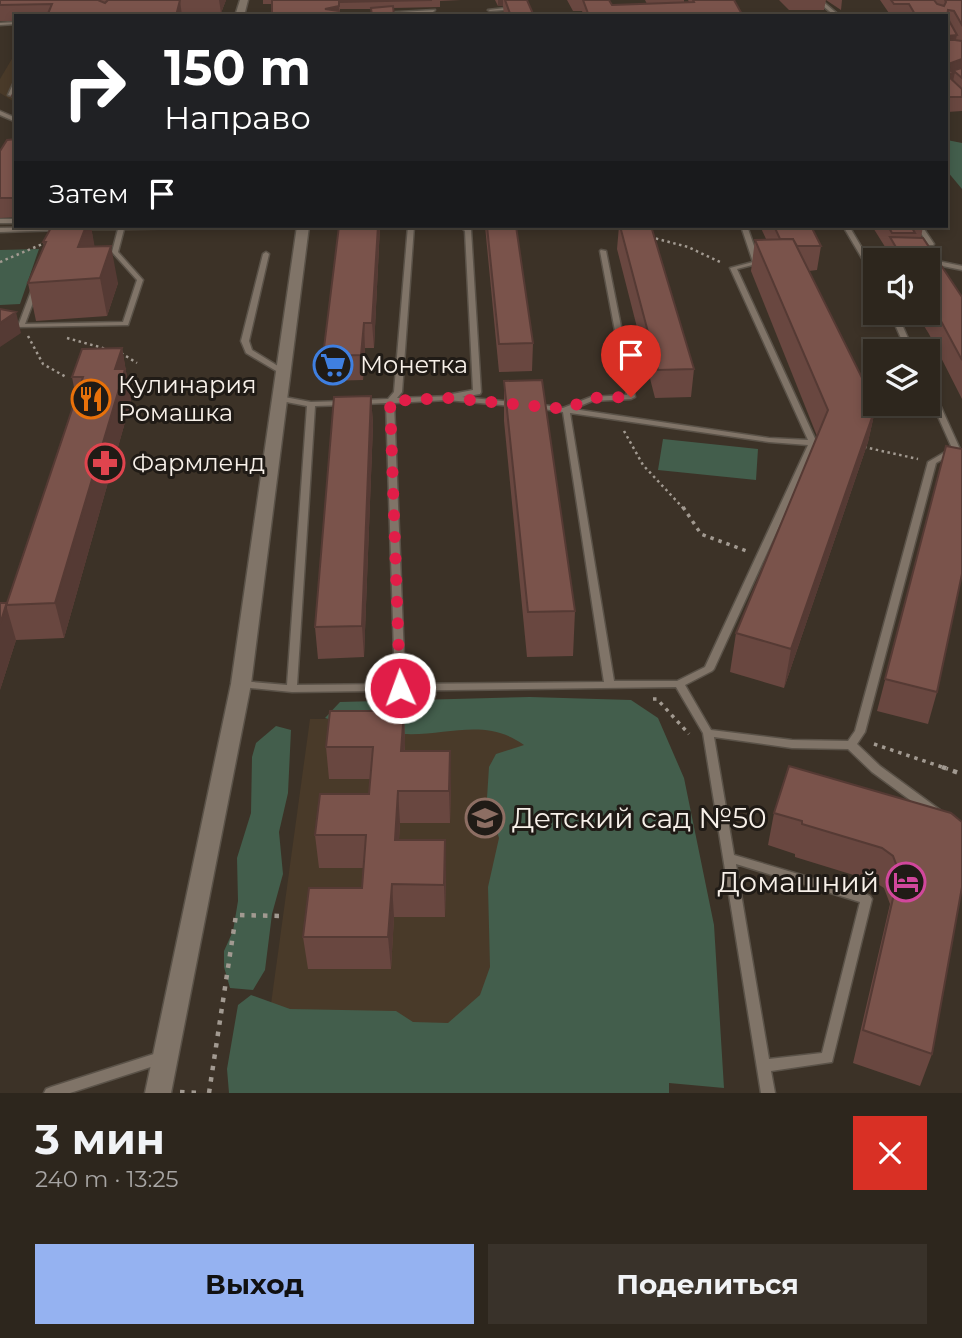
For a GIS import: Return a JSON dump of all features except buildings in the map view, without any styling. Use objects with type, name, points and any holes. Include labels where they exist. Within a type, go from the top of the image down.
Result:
[{"type":"street","points":[[158,1093],[241,684],[303,228]]},
{"type":"lane","points":[[486,0],[491,13],[526,7],[523,0]]},
{"type":"lane","points":[[818,0],[836,14]]},
{"type":"lane","points":[[371,14],[433,11]]},
{"type":"lane","points":[[0,230],[121,228],[115,252],[140,280],[126,324],[21,326],[39,278]]},
{"type":"lane","points":[[400,688],[390,401],[398,392],[411,228]]},
{"type":"lane","points":[[447,398],[477,391],[468,230],[466,228]]},
{"type":"lane","points":[[241,684],[292,689],[679,684],[709,669],[813,443],[733,268],[757,262],[745,228]]},
{"type":"lane","points":[[847,228],[863,252]]},
{"type":"lane","points":[[920,228],[931,244]]},
{"type":"lane","points":[[54,242],[55,229]]},
{"type":"lane","points":[[566,409],[591,398],[631,397],[603,251]]},
{"type":"lane","points":[[266,254],[245,341],[249,351],[283,373]]},
{"type":"lane","points":[[940,263],[962,268]]},
{"type":"lane","points":[[279,398],[311,404],[447,398],[566,409],[769,440],[813,443]]},
{"type":"lane","points":[[292,689],[311,404]]},
{"type":"lane","points":[[566,409],[609,683]]},
{"type":"lane","points":[[853,742],[932,462],[957,449],[940,413]]},
{"type":"lane","points":[[679,684],[708,733],[768,1093]]},
{"type":"lane","points":[[708,733],[792,744],[853,742]]},
{"type":"lane","points":[[853,742],[876,769],[949,822]]},
{"type":"lane","points":[[729,858],[866,899],[827,1058],[764,1066]]},
{"type":"lane","points":[[51,1093],[165,1057]]},
{"type":"path","points":[[621,228],[635,232]]},
{"type":"path","points":[[648,236],[688,247],[733,268]]},
{"type":"path","points":[[0,262],[34,246],[54,242]]},
{"type":"path","points":[[21,326],[43,364],[66,377]]},
{"type":"path","points":[[620,419],[625,436],[643,466],[674,495],[701,534],[761,556]]},
{"type":"path","points":[[861,447],[912,458]]},
{"type":"path","points":[[643,699],[657,699],[712,759]]},
{"type":"path","points":[[853,742],[962,774]]},
{"type":"path","points":[[209,1093],[236,915],[283,916]]},
{"type":"shaded area","points":[[14,55],[14,102],[0,93],[0,79]]},
{"type":"shaded area","name":"Детский сад №50","points":[[657,717],[705,1067],[265,1048],[310,719]]},
{"type":"green space","points":[[948,140],[962,143],[962,189],[948,172]]},
{"type":"green space","points":[[39,249],[20,304],[0,305],[0,250]]},
{"type":"green space","points":[[663,439],[758,449],[756,480],[658,470]]},
{"type":"green space","points":[[530,697],[631,700],[658,718],[684,778],[714,925],[724,1088],[669,1083],[669,1093],[229,1093],[227,1069],[238,1005],[251,995],[290,1009],[396,1011],[413,1022],[448,1023],[480,995],[490,967],[488,887],[499,838],[487,798],[489,767],[496,754],[524,745],[495,732],[466,730],[394,733],[325,718],[340,702]]},
{"type":"green space","points":[[276,726],[291,730],[288,793],[279,832],[283,874],[272,914],[265,970],[253,990],[230,988],[224,967],[224,951],[233,931],[238,901],[237,858],[251,813],[252,757],[256,743]]},
{"type":"place","name":"Монетка","points":[[333,365]]},
{"type":"place","name":"Кулинария Ромашка","points":[[91,399]]},
{"type":"place","name":"Фармленд","points":[[105,463]]},
{"type":"place","name":"Детский сад №50","points":[[485,818]]},
{"type":"place","name":"Домашний","points":[[906,882]]},
{"type":"route","points":[[400,688],[390,401],[447,398],[566,409],[591,398],[631,397]]}]
